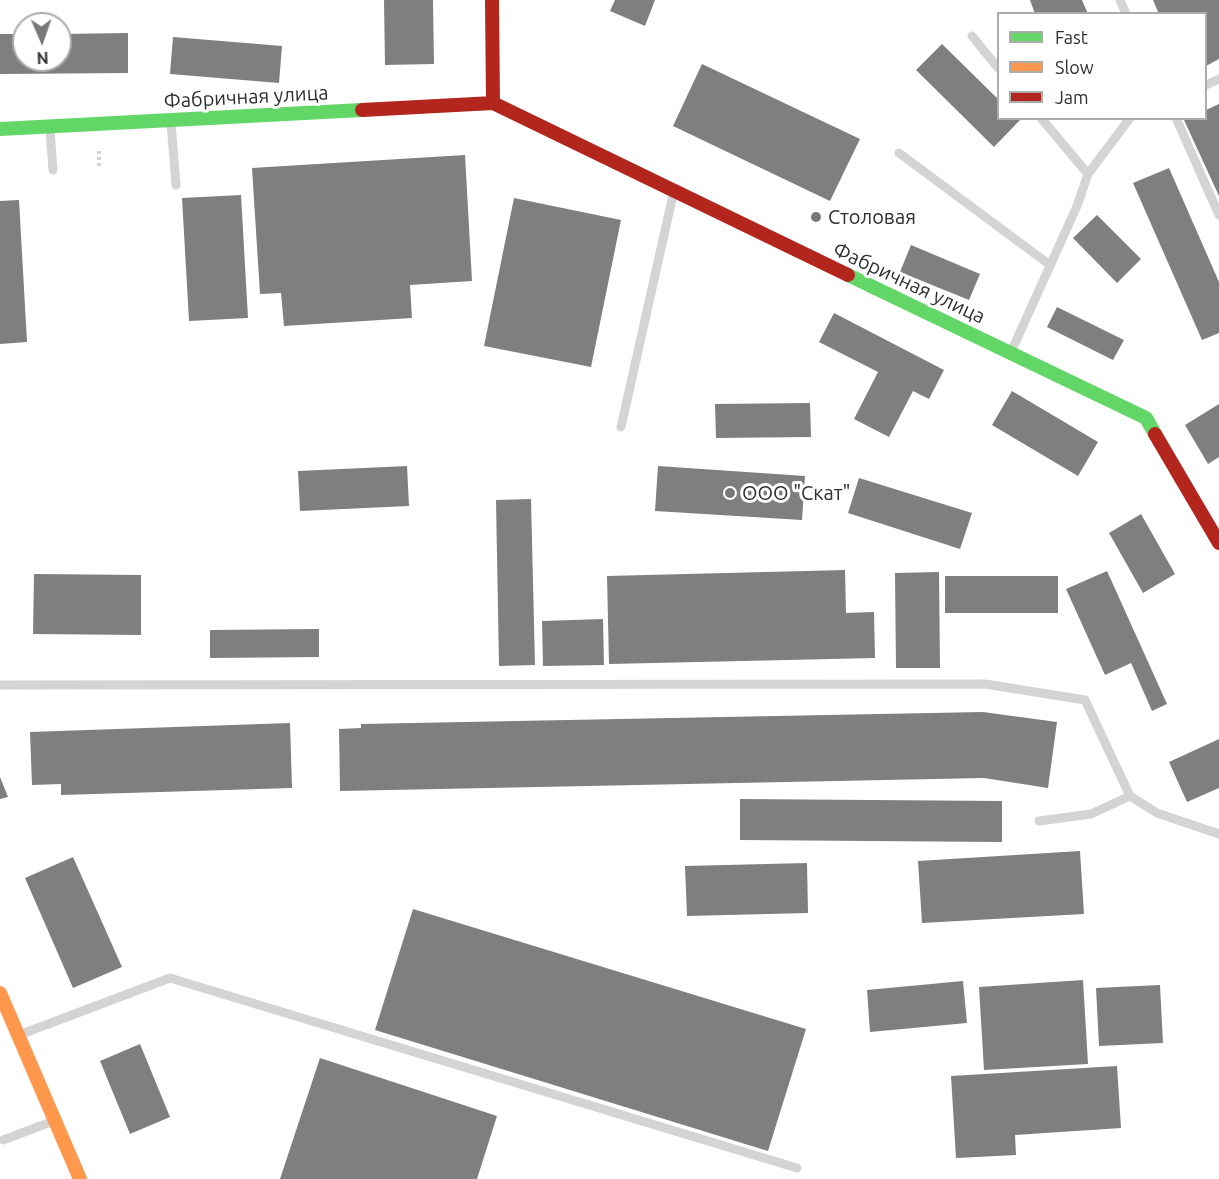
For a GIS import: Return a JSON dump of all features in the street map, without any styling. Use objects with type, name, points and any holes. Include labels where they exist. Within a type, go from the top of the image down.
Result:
[{"type":"street","points":[[492,0],[493,103]]},
{"type":"street","name":"Фабричная улица","points":[[0,129],[493,103],[1146,418],[1219,543]]},
{"type":"street","points":[[0,995],[80,1179]]},
{"type":"lane","points":[[972,36],[997,66]]},
{"type":"lane","points":[[171,120],[176,185]]},
{"type":"lane","points":[[1043,120],[1088,174]]},
{"type":"lane","points":[[1011,353],[1077,206],[1088,174],[1128,120]]},
{"type":"lane","points":[[1177,120],[1219,215]]},
{"type":"lane","points":[[50,126],[53,170]]},
{"type":"lane","points":[[899,153],[1050,266]]},
{"type":"lane","points":[[621,427],[674,190]]},
{"type":"lane","points":[[0,685],[985,684],[1085,700],[1130,796],[1157,813],[1219,834]]},
{"type":"lane","points":[[1038,821],[1091,814],[1130,796]]},
{"type":"lane","points":[[18,1035],[170,978],[797,1168]]},
{"type":"lane","points":[[3,1140],[55,1120]]},
{"type":"path","points":[[99,151],[99,167]]},
{"type":"building","points":[[384,0],[433,0],[434,64],[385,65]]},
{"type":"building","points":[[615,0],[655,0],[645,26],[610,11]]},
{"type":"building","points":[[1030,0],[1082,0],[1087,12],[1034,12]]},
{"type":"building","points":[[1153,0],[1219,0],[1219,59],[1207,65],[1207,12],[1158,12]]},
{"type":"building","points":[[128,33],[128,73],[0,74],[0,34],[12,34],[12,72],[72,72],[72,34]]},
{"type":"building","points":[[173,37],[282,46],[279,83],[170,74]]},
{"type":"building","points":[[942,44],[997,98],[997,120],[1020,120],[994,147],[916,70]]},
{"type":"building","points":[[702,64],[860,139],[830,201],[673,126]]},
{"type":"building","points":[[1219,104],[1219,196],[1184,120],[1207,120],[1207,110]]},
{"type":"building","points":[[465,155],[472,281],[410,285],[412,318],[284,326],[281,293],[260,294],[252,168]]},
{"type":"building","points":[[1169,168],[1219,282],[1219,333],[1202,340],[1133,183]]},
{"type":"building","points":[[241,195],[248,318],[189,321],[182,198]]},
{"type":"building","points":[[514,198],[621,220],[591,367],[484,346]]},
{"type":"building","points":[[19,200],[27,342],[0,344],[0,201]]},
{"type":"building","points":[[1097,215],[1141,259],[1117,283],[1073,238]]},
{"type":"building","points":[[911,245],[980,274],[969,300],[900,272]]},
{"type":"building","points":[[1057,307],[1124,340],[1113,360],[1047,327]]},
{"type":"building","points":[[834,313],[944,370],[929,399],[913,391],[889,437],[854,419],[878,372],[819,342]]},
{"type":"building","points":[[1012,391],[1098,442],[1078,476],[992,425]]},
{"type":"building","points":[[810,403],[811,437],[716,438],[715,404]]},
{"type":"building","points":[[1219,404],[1219,457],[1208,464],[1185,425]]},
{"type":"building","points":[[407,466],[409,506],[300,511],[298,471]]},
{"type":"building","name":"ООО \"Скат\"","points":[[658,466],[805,476],[802,520],[655,511]]},
{"type":"building","points":[[859,478],[972,513],[960,549],[848,513]]},
{"type":"building","points":[[531,499],[535,665],[499,666],[496,500]]},
{"type":"building","points":[[1141,514],[1175,574],[1143,593],[1109,533]]},
{"type":"building","points":[[845,570],[846,613],[874,612],[875,658],[609,664],[607,576]]},
{"type":"building","points":[[1107,571],[1167,704],[1152,711],[1131,663],[1105,675],[1066,589]]},
{"type":"building","points":[[939,572],[940,668],[896,668],[895,573]]},
{"type":"building","points":[[34,574],[141,575],[141,635],[33,634]]},
{"type":"building","points":[[945,576],[1058,576],[1058,613],[945,613]]},
{"type":"building","points":[[603,619],[604,665],[543,666],[542,621]]},
{"type":"building","points":[[319,629],[319,657],[210,658],[210,630]]},
{"type":"building","points":[[983,712],[1057,722],[1048,788],[984,778],[340,791],[339,729],[361,728],[361,724]]},
{"type":"building","points":[[290,723],[292,788],[61,795],[61,784],[32,785],[30,732]]},
{"type":"building","points":[[1219,739],[1219,788],[1187,802],[1169,762]]},
{"type":"building","points":[[0,777],[8,797],[0,799]]},
{"type":"building","points":[[740,799],[1002,801],[1002,842],[740,840]]},
{"type":"building","points":[[1080,851],[1084,914],[922,923],[918,861]]},
{"type":"building","points":[[73,857],[122,967],[73,988],[25,878]]},
{"type":"building","points":[[807,863],[808,913],[687,916],[685,866]]},
{"type":"building","points":[[413,909],[806,1029],[768,1151],[375,1030]]},
{"type":"building","points":[[1083,980],[1088,1064],[984,1070],[979,987]]},
{"type":"building","points":[[963,981],[967,1023],[870,1032],[867,990]]},
{"type":"building","points":[[1160,985],[1163,1043],[1099,1046],[1096,988]]},
{"type":"building","points":[[140,1044],[170,1117],[130,1134],[100,1061]]},
{"type":"building","points":[[320,1058],[497,1116],[477,1179],[280,1179]]},
{"type":"building","points":[[1117,1066],[1121,1128],[1015,1135],[1016,1155],[956,1158],[951,1076]]},
{"type":"traffic: fast","points":[[0,129],[362,110]]},
{"type":"traffic: fast","points":[[848,275],[1146,418],[1155,434]]},
{"type":"traffic: slow","points":[[0,993],[80,1179]]},
{"type":"traffic: jam","points":[[492,0],[493,103],[848,275]]},
{"type":"traffic: jam","points":[[362,110],[493,103]]},
{"type":"traffic: jam","points":[[1155,434],[1219,543]]},
{"type":"place","name":"Столовая","points":[[816,217]]},
{"type":"place","name":"ООО \"Скат\"","points":[[730,493]]}]
